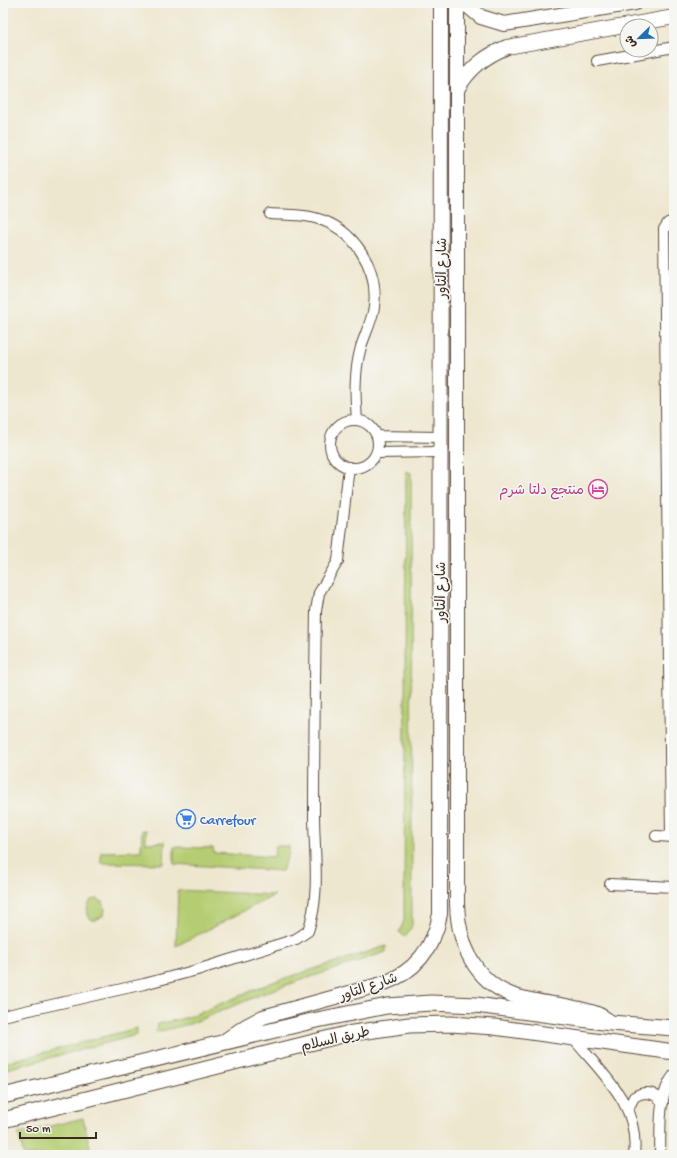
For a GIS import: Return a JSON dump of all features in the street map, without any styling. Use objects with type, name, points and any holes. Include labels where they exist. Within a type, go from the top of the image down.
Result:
[{"type":"main road","name":"شارع التاور","points":[[223,1042],[246,1026],[263,1017],[382,984],[407,972],[427,951],[436,933],[440,914],[441,3]]},
{"type":"main road","name":"شارع التاور","points":[[457,3],[457,915],[460,932],[469,957],[484,978],[510,994],[590,1011],[602,1016],[611,1023]]},
{"type":"main road","points":[[464,3],[481,17],[504,24],[635,3]]},
{"type":"main road","points":[[458,88],[473,67],[495,52],[507,47],[674,17]]},
{"type":"main road","points":[[440,292],[458,293]]},
{"type":"main road","points":[[440,885],[457,885]]},
{"type":"main road","name":"طريق السلام","points":[[3,1096],[350,1012],[409,1004],[476,1005],[611,1023],[674,1028]]},
{"type":"main road","name":"طريق السلام","points":[[3,1120],[346,1034],[388,1027],[430,1024],[473,1024],[674,1052]]},
{"type":"street","points":[[597,61],[674,47]]},
{"type":"street","points":[[270,214],[307,216],[331,225],[352,240],[362,253],[369,267],[374,287],[374,302],[372,316],[361,346],[356,371],[357,420]]},
{"type":"street","points":[[656,836],[672,837],[668,454],[670,353],[664,229],[668,223],[674,221]]},
{"type":"street","points":[[357,420],[369,425],[377,436],[378,442],[376,453],[373,459],[363,466],[349,467],[341,464],[334,455],[330,444],[332,436],[341,424],[357,420]]},
{"type":"street","points":[[668,454],[674,432]]},
{"type":"street","points":[[377,436],[440,437]]},
{"type":"street","points":[[376,453],[440,452]]},
{"type":"street","points":[[3,1016],[144,984],[197,970],[296,939],[308,931],[314,912],[316,887],[314,806],[316,611],[319,593],[338,561],[349,467]]},
{"type":"street","points":[[669,584],[674,597]]},
{"type":"street","points":[[610,884],[674,887]]},
{"type":"street","points":[[572,1038],[620,1094],[628,1109],[634,1130],[634,1155]]},
{"type":"street","points":[[660,1155],[665,1091],[674,1075]]},
{"type":"street","points":[[628,1109],[634,1097],[646,1092],[653,1093],[663,1103]]},
{"type":"green space","points":[[406,471],[411,473],[412,926],[405,937],[399,932],[404,921]]},
{"type":"green space","points":[[142,830],[146,830],[146,843],[165,842],[164,864],[101,863],[101,852],[141,851]]},
{"type":"green space","points":[[275,846],[289,846],[289,853],[282,871],[174,864],[174,847],[213,848],[214,853],[274,857]]},
{"type":"green space","points":[[178,890],[275,895],[176,946]]},
{"type":"green space","points":[[97,899],[103,902],[105,908],[104,915],[96,920],[91,920],[87,913],[88,906],[91,900]]},
{"type":"green space","points":[[386,946],[386,952],[272,990],[190,1024],[156,1032],[158,1024],[189,1017],[273,982]]},
{"type":"green space","points":[[137,1028],[137,1035],[3,1070],[3,1063]]},
{"type":"green space","points":[[83,1118],[92,1155],[24,1155],[18,1134]]},
{"type":"place","name":"منتجع دلتا شرم","points":[[598,489]]},
{"type":"place","name":"Carrefour","points":[[186,819]]}]
